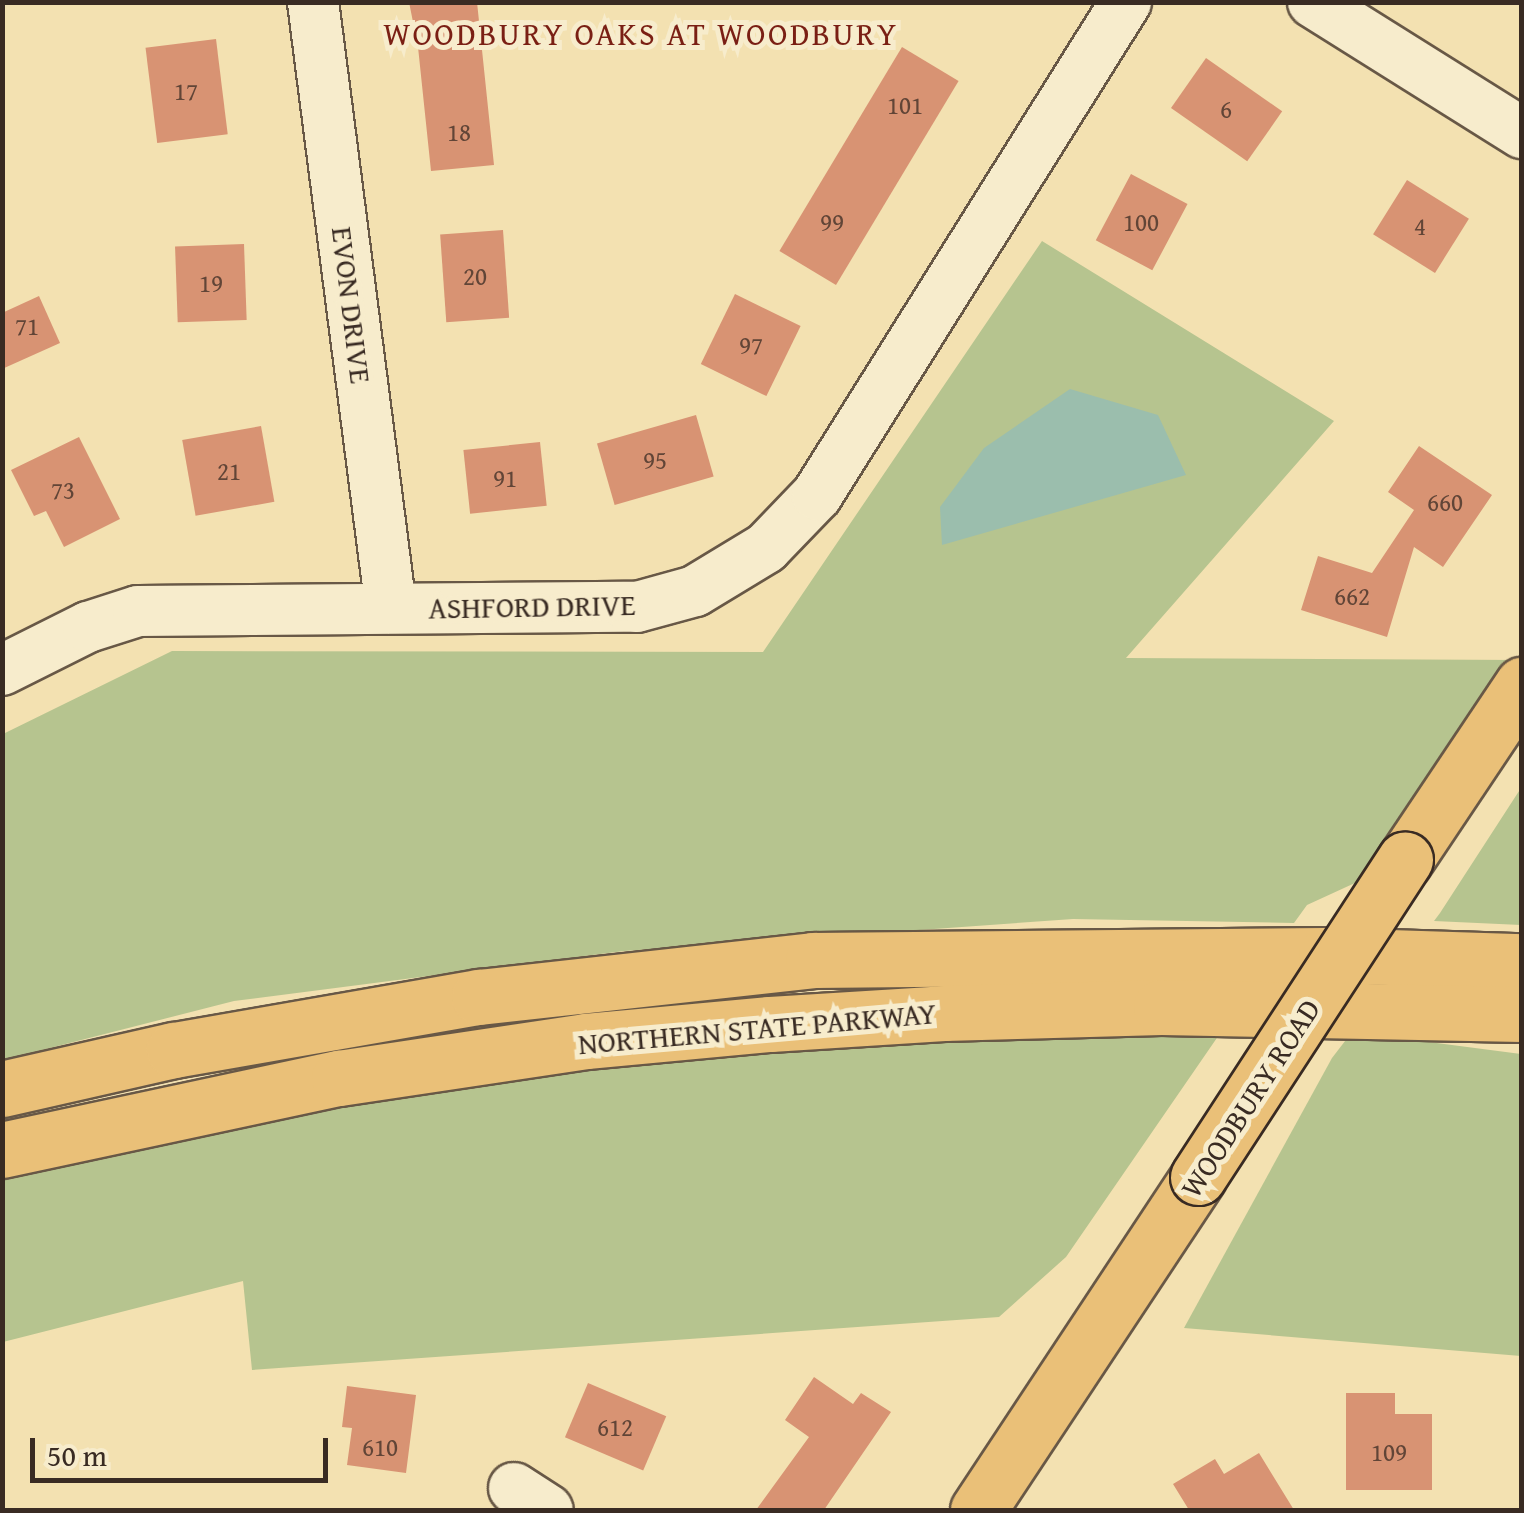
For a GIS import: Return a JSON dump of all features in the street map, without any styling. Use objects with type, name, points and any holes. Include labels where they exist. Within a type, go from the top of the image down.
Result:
[{"type":"main road","name":"WOODBURY ROAD","points":[[978,1510],[1522,685]]},
{"type":"main road","name":"NORTHERN STATE PARKWAY","points":[[2,1089],[174,1050],[479,998],[813,960],[1326,954],[1522,961]]},
{"type":"main road","name":"NORTHERN STATE PARKWAY","points":[[2,1150],[339,1078],[586,1041],[752,1026],[944,1013],[1141,1008],[1522,1014]]},
{"type":"street","name":"EVON DRIVE","points":[[313,2],[391,608]]},
{"type":"street","name":"ASHFORD DRIVE","points":[[3,668],[88,628],[138,611],[637,607],[695,591],[766,548],[817,495],[852,445],[1126,2]]},
{"type":"street","points":[[1313,2],[1522,133]]},
{"type":"green space","points":[[1042,241],[1334,421],[1126,658],[1521,660],[1405,860],[1307,905],[1294,923],[1073,919],[624,951],[234,1001],[3,1060],[3,734],[172,651],[763,652]]},
{"type":"green space","points":[[1521,788],[1521,925],[1434,921],[1440,913]]},
{"type":"green space","points":[[1221,1032],[1066,1257],[999,1317],[252,1370],[243,1281],[3,1342],[3,1179],[355,1101],[841,1038]]},
{"type":"green space","points":[[1352,1032],[1521,1054],[1521,1356],[1184,1328],[1332,1058]]},
{"type":"shaded area","points":[[1070,389],[1158,415],[1186,475],[942,545],[940,507],[984,448]]},
{"type":"building","points":[[409,2],[477,2],[494,165],[431,171],[418,47]]},
{"type":"building","points":[[216,39],[228,134],[157,143],[146,48]]},
{"type":"building","points":[[902,47],[959,81],[836,285],[779,251]]},
{"type":"building","points":[[1206,58],[1282,111],[1247,161],[1171,108]]},
{"type":"building","points":[[1131,174],[1188,204],[1152,270],[1096,240]]},
{"type":"building","points":[[1407,180],[1469,219],[1435,273],[1373,234]]},
{"type":"building","points":[[503,230],[509,318],[446,322],[440,234]]},
{"type":"building","points":[[244,244],[247,320],[178,322],[175,246]]},
{"type":"building","points":[[735,294],[801,326],[766,396],[701,364]]},
{"type":"building","points":[[39,296],[60,343],[2,369],[2,313]]},
{"type":"building","points":[[696,415],[714,477],[615,505],[597,443]]},
{"type":"building","points":[[261,426],[274,502],[196,516],[182,440]]},
{"type":"building","points":[[79,437],[120,519],[64,547],[46,511],[34,516],[11,470]]},
{"type":"building","points":[[540,442],[547,506],[470,514],[463,450]]},
{"type":"building","points":[[1419,446],[1492,495],[1443,567],[1414,547],[1387,637],[1301,610],[1318,556],[1372,573],[1414,510],[1388,492]]},
{"type":"building","points":[[814,1377],[853,1404],[861,1393],[891,1412],[824,1510],[756,1510],[809,1437],[785,1420]]},
{"type":"building","points":[[588,1383],[666,1416],[643,1471],[565,1437]]},
{"type":"building","points":[[347,1386],[416,1395],[406,1473],[347,1465],[352,1428],[342,1427]]},
{"type":"building","points":[[1346,1393],[1395,1393],[1395,1414],[1432,1414],[1432,1490],[1346,1490]]},
{"type":"building","points":[[1259,1453],[1294,1510],[1189,1510],[1173,1484],[1215,1459],[1224,1474]]},
{"type":"district","name":"WOODBURY OAKS AT WOODBURY","points":[[641,34]]}]
